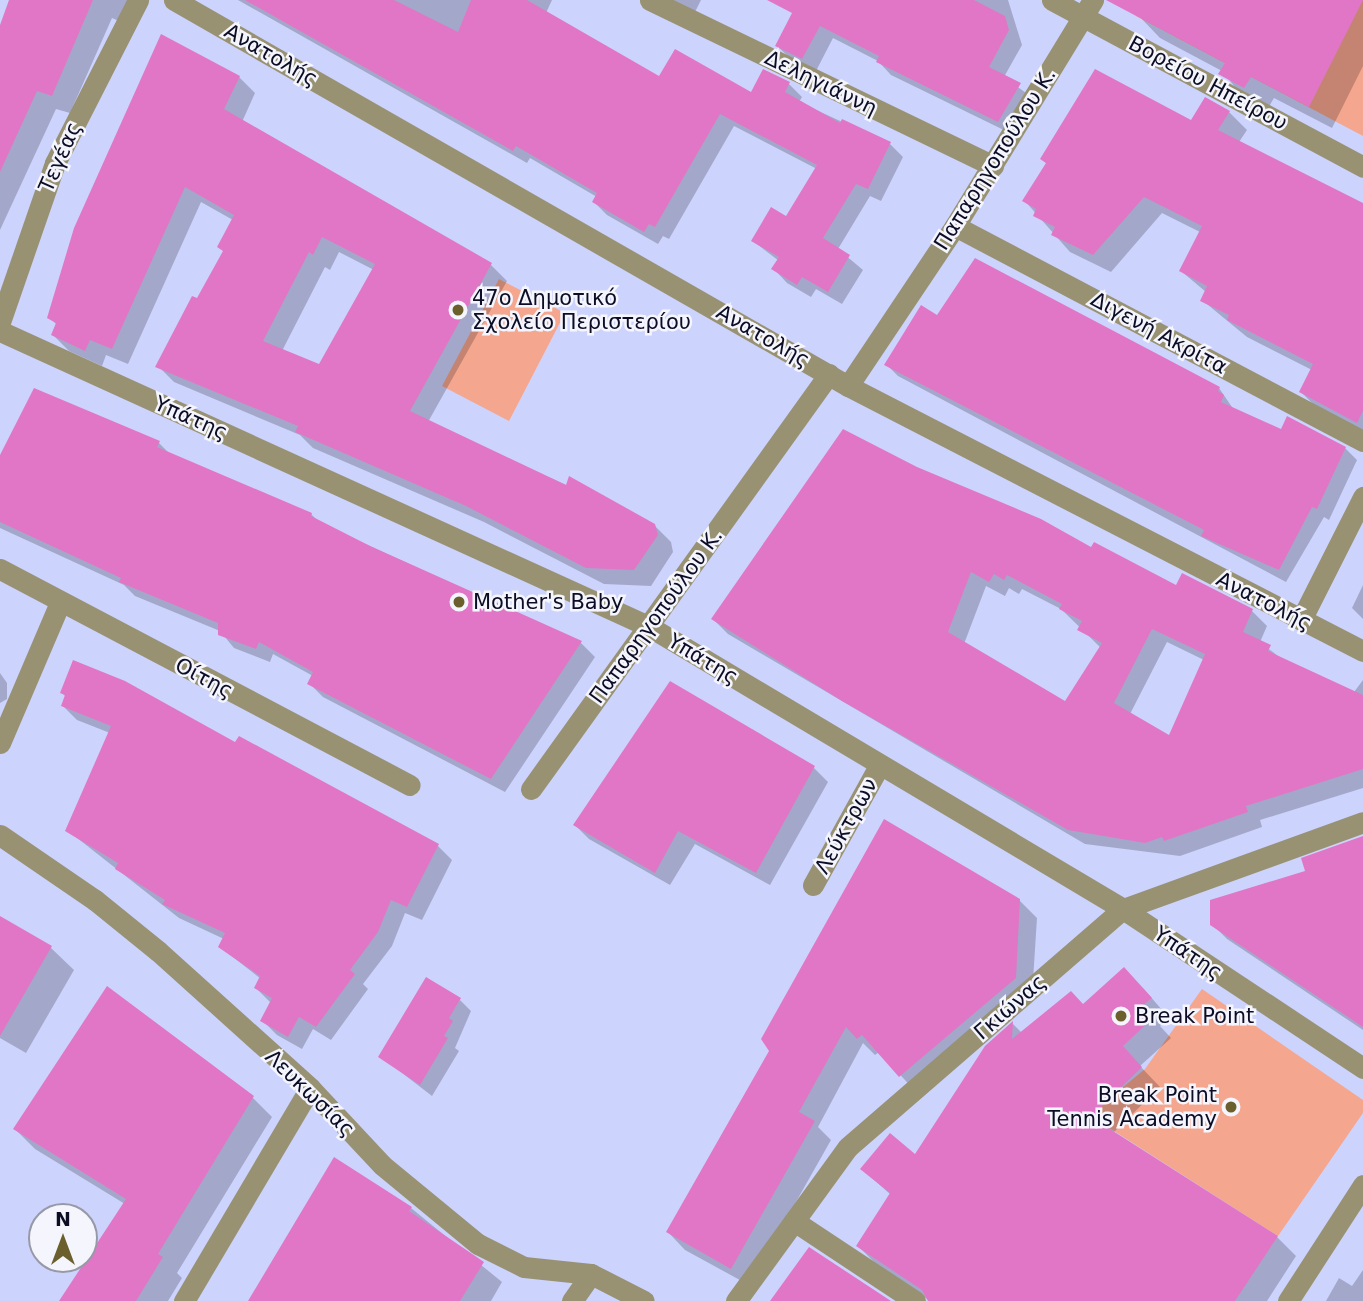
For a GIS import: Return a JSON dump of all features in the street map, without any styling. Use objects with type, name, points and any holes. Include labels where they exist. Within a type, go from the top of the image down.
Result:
[{"type":"street","name":"Τεγέας","points":[[0,322],[55,163],[138,0]]},
{"type":"street","name":"Ανατολής","points":[[174,0],[848,386],[1363,651]]},
{"type":"street","name":"Δεληγιάννη","points":[[650,0],[993,166]]},
{"type":"street","name":"Βορείου Ηπείρου","points":[[1052,0],[1089,8],[1363,167]]},
{"type":"street","name":"Παπαρηγοπούλου Κ.","points":[[848,386],[955,226],[1089,8]]},
{"type":"street","name":"Διγενή Ακρίτα","points":[[955,226],[1363,441]]},
{"type":"street","name":"Υπάτης","points":[[0,331],[650,627],[879,766],[1123,909],[1363,1068]]},
{"type":"street","name":"Παπαρηγοπούλου Κ.","points":[[531,789],[650,627],[829,374]]},
{"type":"street","points":[[1301,620],[1363,497]]},
{"type":"street","name":"Οίτης","points":[[0,569],[408,785]]},
{"type":"street","points":[[0,743],[60,602]]},
{"type":"street","name":"Λεύκτρων","points":[[813,885],[879,766]]},
{"type":"street","name":"Γκιώνας","points":[[736,1301],[848,1147],[1123,909],[1363,822]]},
{"type":"street","name":"Λευκωσίας","points":[[0,835],[95,900],[158,951],[310,1088],[382,1165],[478,1244],[524,1266],[591,1274],[644,1301]]},
{"type":"street","points":[[184,1301],[310,1088]]},
{"type":"street","points":[[1288,1301],[1363,1185]]},
{"type":"street","points":[[794,1221],[915,1301]]},
{"type":"street","points":[[572,1301],[591,1274]]},
{"type":"shaded area","points":[[1144,0],[1363,0],[1363,136],[1136,16]]},
{"type":"shaded area","points":[[499,279],[565,313],[509,421],[442,386]]},
{"type":"shaded area","name":"Break Point Tennis Academy","points":[[1202,989],[1363,1100],[1363,1113],[1278,1236],[1089,1115],[1145,1069]]},
{"type":"building","points":[[9,0],[93,0],[52,96],[37,91],[0,172],[0,25]]},
{"type":"building","points":[[245,0],[394,0],[458,32],[471,0],[527,0],[659,76],[675,49],[751,92],[763,69],[790,82],[785,92],[840,123],[842,119],[891,142],[868,189],[856,184],[823,238],[850,255],[828,292],[802,277],[797,285],[771,269],[779,257],[751,241],[771,207],[786,216],[817,165],[720,114],[655,227],[649,224],[644,232],[592,202],[597,193],[516,146],[513,151]]},
{"type":"building","points":[[767,0],[974,0],[1005,16],[1009,30],[989,67],[1021,83],[998,122],[876,62],[879,56],[820,26],[802,59],[775,46],[792,13]]},
{"type":"building","points":[[1106,0],[1363,0],[1309,107],[1251,77],[1244,88],[1218,74],[1225,63]]},
{"type":"building","points":[[161,34],[240,76],[224,109],[492,263],[410,411],[566,485],[569,476],[655,524],[658,535],[634,570],[586,568],[466,506],[295,432],[298,426],[155,367],[192,296],[197,298],[223,251],[217,247],[234,215],[185,187],[112,349],[90,340],[85,351],[51,335],[56,323],[47,318],[74,228]],"holes":[[[322,237],[375,264],[319,364],[263,341],[309,252],[313,255]]]},
{"type":"building","points":[[1095,69],[1191,120],[1205,97],[1230,111],[1218,130],[1363,203],[1363,411],[1357,423],[1299,392],[1313,364],[1227,320],[1229,315],[1200,301],[1207,286],[1179,271],[1202,226],[1144,197],[1093,255],[1051,235],[1055,227],[1033,216],[1036,209],[1022,201],[1046,163],[1040,159]]},
{"type":"building","points":[[975,258],[1220,387],[1218,391],[1224,395],[1221,402],[1281,429],[1287,416],[1346,447],[1317,509],[1312,507],[1279,570],[1201,536],[1204,530],[884,365],[921,305],[937,315]]},
{"type":"building","points":[[34,388],[160,441],[157,447],[312,513],[311,516],[370,546],[582,641],[491,779],[307,684],[313,672],[259,642],[256,649],[218,635],[218,623],[119,582],[121,578],[0,522],[0,455]]},
{"type":"building","points":[[843,429],[917,467],[1041,519],[1091,547],[1094,542],[1176,585],[1182,573],[1253,609],[1243,632],[1271,645],[1268,651],[1363,695],[1363,769],[1246,806],[1248,812],[1164,841],[1162,837],[1145,843],[1068,830],[842,701],[711,619]],"holes":[[[971,572],[989,582],[994,574],[1004,580],[1007,575],[1062,604],[1059,609],[1082,621],[1077,630],[1102,643],[1065,701],[948,632]],[[1152,629],[1205,654],[1169,735],[1114,703]]]},
{"type":"building","points":[[73,660],[125,681],[235,742],[239,736],[439,844],[407,907],[391,900],[378,932],[350,970],[355,974],[316,1027],[299,1017],[288,1037],[260,1021],[272,998],[254,988],[260,976],[218,947],[225,933],[162,904],[165,900],[115,869],[118,863],[65,831],[111,726],[61,706],[65,695],[60,693]]},
{"type":"building","points":[[670,681],[815,766],[756,873],[678,831],[655,873],[573,825]]},
{"type":"building","points":[[884,819],[1020,899],[1016,978],[899,1077],[862,1035],[857,1039],[846,1027],[799,1112],[815,1121],[731,1269],[666,1232],[769,1051],[761,1039]]},
{"type":"building","points":[[1363,836],[1363,1027],[1210,925],[1210,900],[1305,871],[1301,858]]},
{"type":"building","points":[[0,916],[52,946],[0,1036]]},
{"type":"building","points":[[1124,967],[1152,998],[1142,1006],[1153,1018],[1123,1046],[1142,1067],[1091,1117],[1278,1236],[1235,1301],[928,1301],[922,1290],[856,1246],[890,1193],[860,1169],[890,1133],[915,1154],[985,1046],[1013,1021],[1012,1039],[1071,991],[1083,1004]]},
{"type":"building","points":[[426,977],[461,998],[449,1018],[453,1021],[444,1036],[448,1038],[420,1085],[378,1057]]},
{"type":"building","points":[[107,986],[254,1096],[158,1254],[163,1257],[136,1301],[59,1301],[77,1273],[98,1273],[98,1242],[126,1199],[13,1129]]},
{"type":"building","points":[[334,1157],[412,1207],[409,1211],[484,1262],[460,1301],[248,1301]]},
{"type":"building","points":[[809,1247],[815,1251],[891,1301],[770,1301]]},
{"type":"place","name":"47ο Δημοτικό Σχολείο Περιστερίου","points":[[458,310]]},
{"type":"place","name":"Mother's Baby","points":[[459,602]]},
{"type":"place","name":"Break Point","points":[[1121,1016]]},
{"type":"place","name":"Break Point Tennis Academy","points":[[1231,1107]]}]
